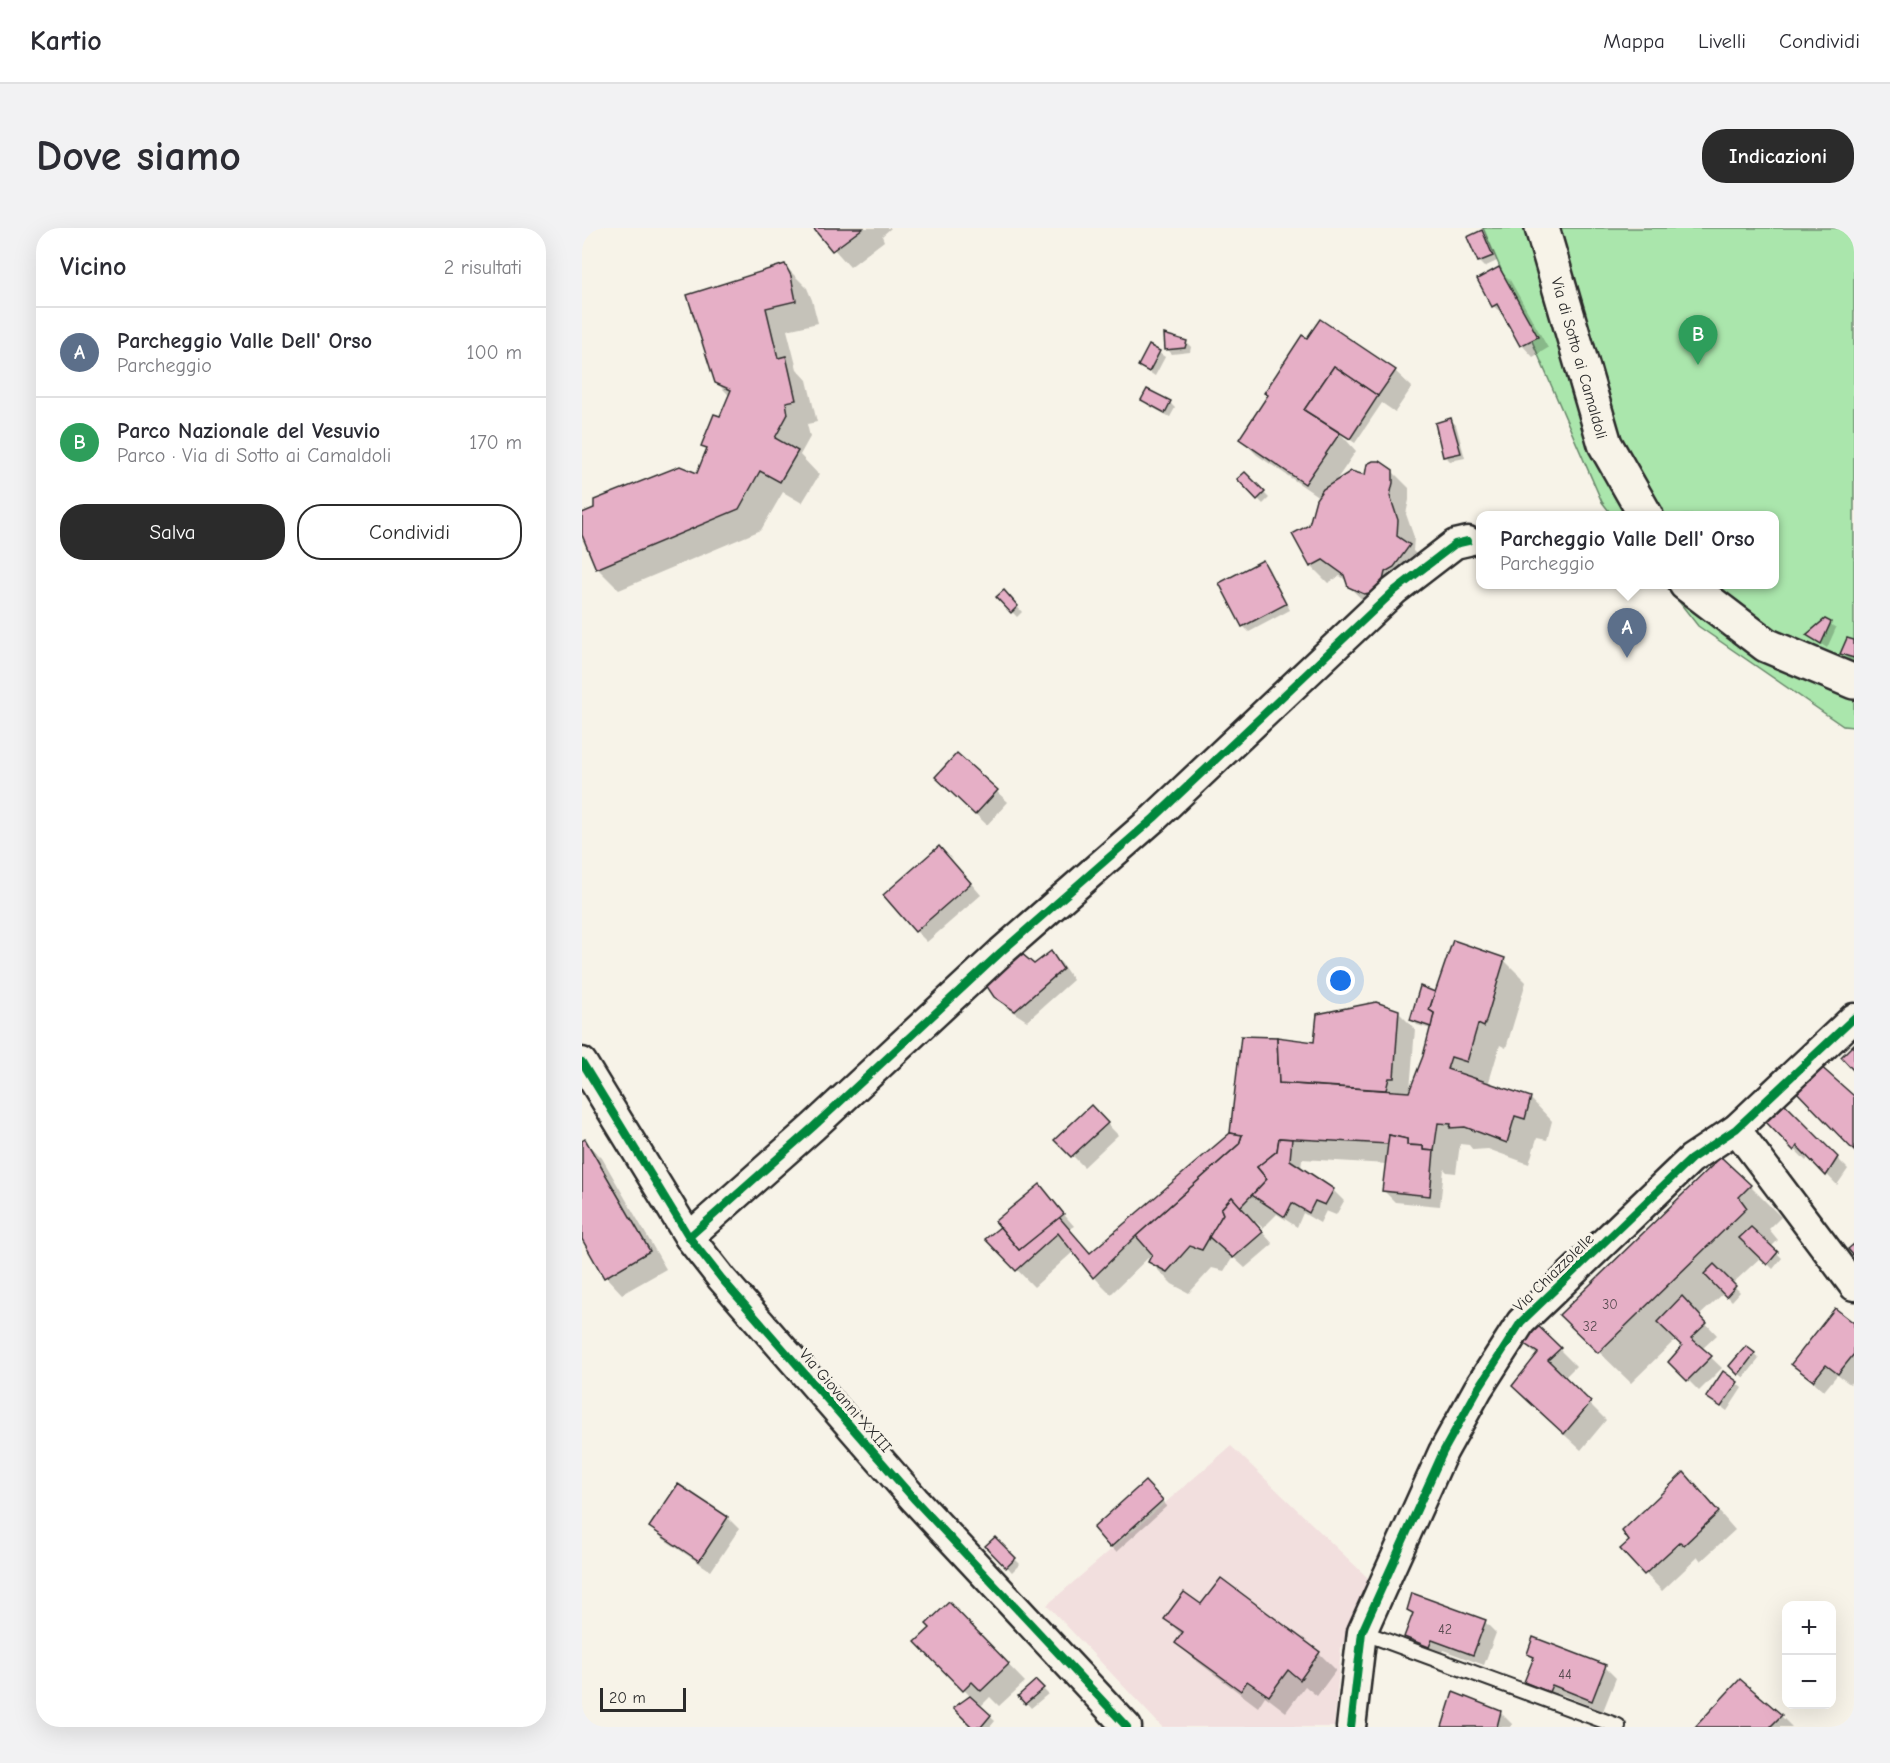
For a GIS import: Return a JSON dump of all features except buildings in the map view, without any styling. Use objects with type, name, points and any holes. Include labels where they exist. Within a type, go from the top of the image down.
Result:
[{"type":"street","name":"Via di Sotto ai Camaldoli","points":[[1542,228],[1605,444],[1643,511]]},
{"type":"street","points":[[689,1238],[813,1127],[1001,952],[1154,818],[1394,591],[1455,544],[1468,541]]},
{"type":"street","points":[[1691,589],[1766,645],[1854,682]]},
{"type":"street","name":"Via Chiazzolelle","points":[[1351,1727],[1362,1632],[1443,1452],[1478,1389],[1521,1322],[1690,1159],[1737,1129],[1854,1018]]},
{"type":"street","name":"Via Giovanni XXIII","points":[[582,1062],[689,1238],[722,1279],[915,1500],[1127,1727]]},
{"type":"street","points":[[1737,1129],[1854,1286]]},
{"type":"lane","points":[[1362,1632],[1618,1726]]},
{"type":"shaded area","points":[[1231,1446],[1369,1579],[1341,1648],[1334,1727],[1162,1727],[1047,1605]]},
{"type":"green space","points":[[1483,228],[1854,228],[1854,727],[1843,726],[1698,626],[1669,589],[1779,589],[1779,511],[1609,511],[1602,502]]},
{"type":"cycle path","points":[[689,1237],[813,1127],[1001,952],[1154,818],[1394,591],[1455,544],[1468,541]]},
{"type":"cycle path","points":[[1351,1727],[1362,1632],[1443,1452],[1478,1389],[1521,1322],[1691,1159],[1736,1129],[1854,1018]]},
{"type":"cycle path","points":[[582,1062],[689,1237],[722,1279],[915,1500],[1127,1727]]},
{"type":"place","name":"Parco Nazionale del Vesuvio","points":[[1698,365]]},
{"type":"place","name":"Parcheggio Valle Dell' Orso","points":[[1627,658]]}]
